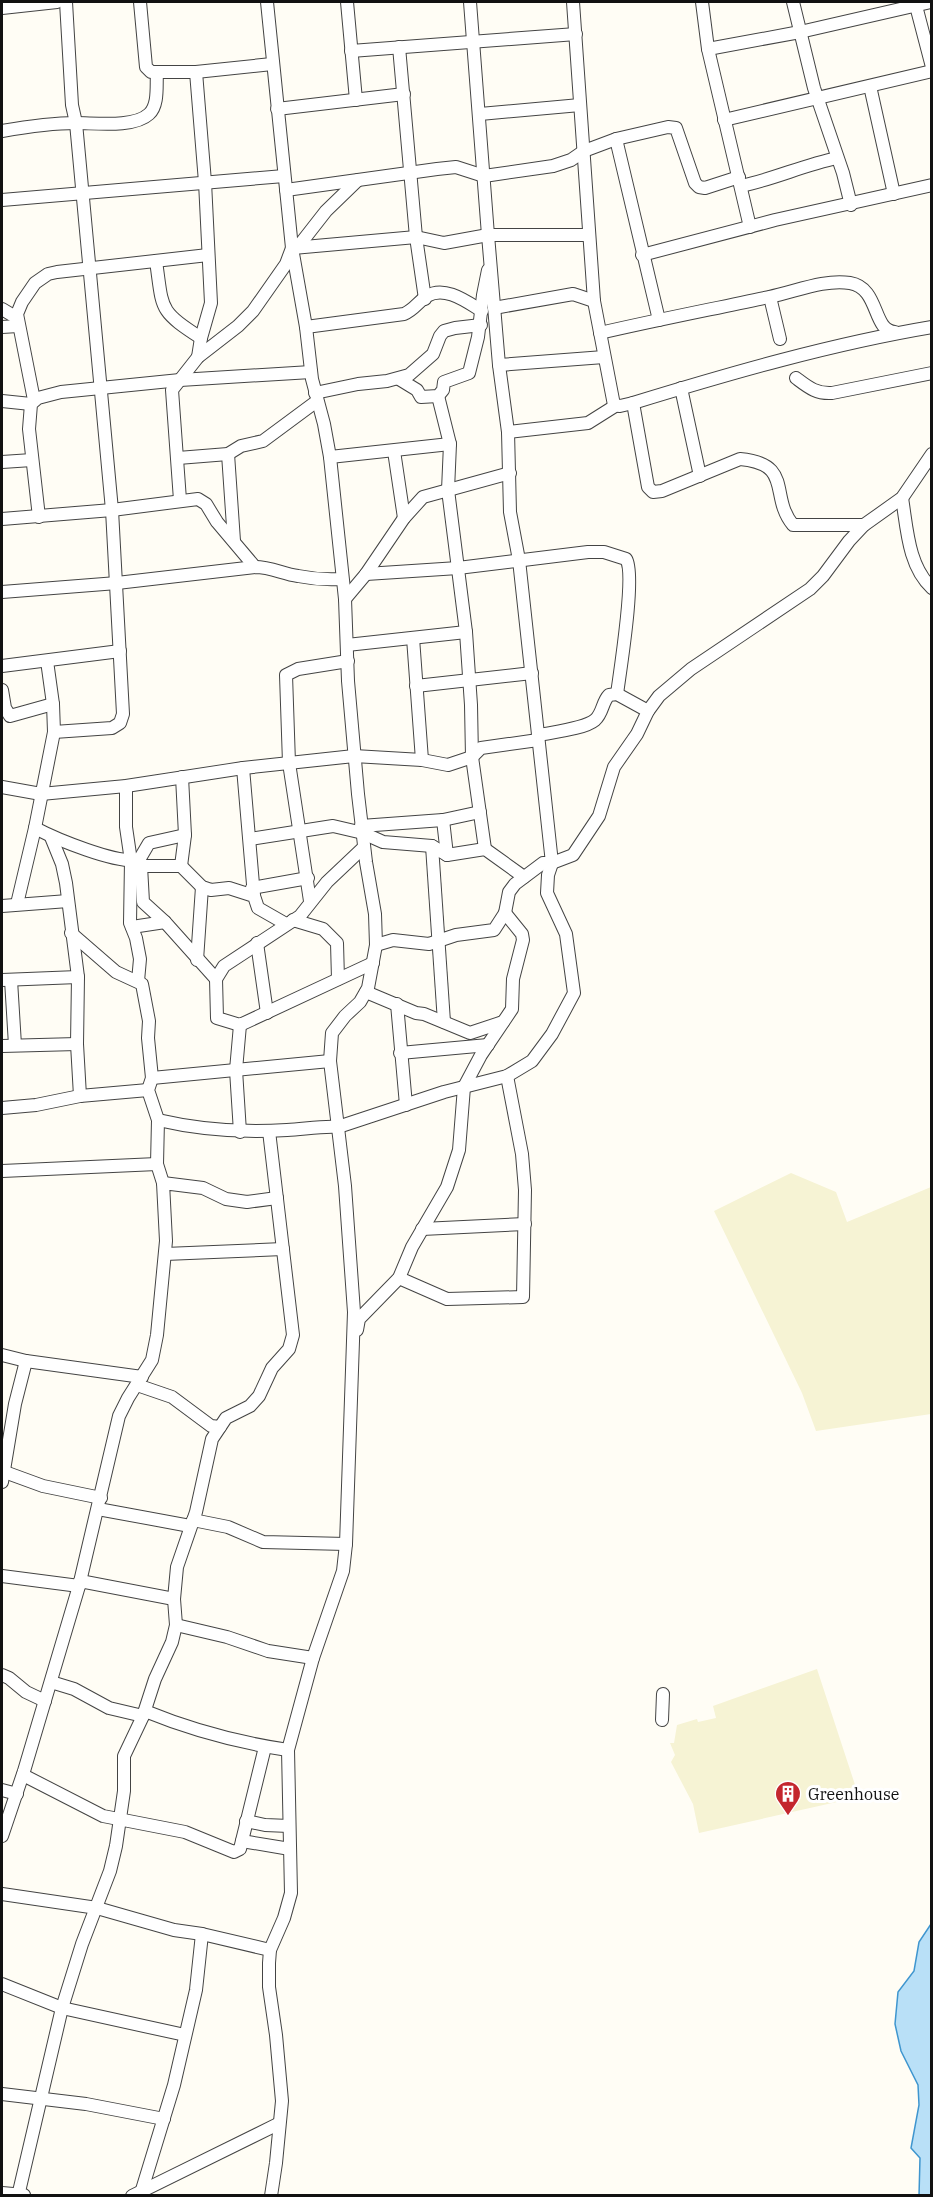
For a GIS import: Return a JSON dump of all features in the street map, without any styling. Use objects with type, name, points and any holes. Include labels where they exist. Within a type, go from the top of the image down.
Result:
[{"type":"street","points":[[2,8],[57,2]]},
{"type":"street","points":[[54,732],[108,729],[120,723],[123,714],[112,510],[76,123],[72,105],[66,2]]},
{"type":"street","points":[[140,2],[148,70],[157,74],[272,64]]},
{"type":"street","points":[[267,2],[292,248],[306,327],[311,372],[330,457],[345,599],[354,756],[364,847],[375,914],[376,945],[366,992],[332,1033],[330,1079],[339,1127],[354,1312],[346,1544],[343,1570],[313,1658],[288,1750],[291,1893],[284,1918],[270,1950],[269,1987],[282,2101],[271,2196]]},
{"type":"street","points":[[347,2],[356,100]]},
{"type":"street","points":[[158,1120],[193,1128],[240,1132],[339,1127],[507,1076],[532,1061],[542,1049],[574,993],[566,934],[547,893],[548,875],[552,863],[519,560],[511,517],[508,432],[499,365],[488,309],[491,261],[470,2]]},
{"type":"street","points":[[573,2],[594,301],[611,397],[615,406]]},
{"type":"street","points":[[702,2],[708,49],[750,227]]},
{"type":"street","points":[[793,2],[818,99],[851,205]]},
{"type":"street","points":[[708,49],[800,32],[931,2]]},
{"type":"street","points":[[916,4],[932,66]]},
{"type":"street","points":[[351,51],[576,34]]},
{"type":"street","points":[[399,47],[416,237],[425,299]]},
{"type":"street","points":[[724,120],[932,71]]},
{"type":"street","points":[[196,72],[211,303],[198,357]]},
{"type":"street","points":[[4,127],[76,123],[100,125],[137,120],[148,116],[153,109],[156,99],[157,74]]},
{"type":"street","points":[[870,86],[894,194]]},
{"type":"street","points":[[277,109],[404,94]]},
{"type":"street","points":[[480,114],[580,105]]},
{"type":"street","points":[[286,190],[456,167],[484,176],[552,166],[571,160],[584,151],[616,139],[668,127],[676,128],[695,183],[699,188],[768,180],[810,163],[837,158]]},
{"type":"street","points":[[616,139],[659,320]]},
{"type":"street","points":[[2,200],[284,176]]},
{"type":"street","points":[[180,500],[172,390],[198,357],[238,326],[253,311],[286,264],[292,248],[301,243],[326,211],[358,180]]},
{"type":"street","points":[[642,255],[750,227],[932,185]]},
{"type":"street","points":[[292,248],[416,237],[444,243],[488,235],[589,235]]},
{"type":"street","points":[[39,517],[29,429],[33,402],[17,322],[19,308],[27,293],[42,278],[57,272],[208,255]]},
{"type":"street","points":[[156,261],[165,310],[172,319],[201,338]]},
{"type":"street","points":[[600,333],[826,283],[854,284],[866,291],[877,309],[882,327],[888,332],[898,333]]},
{"type":"street","points":[[306,327],[404,314],[428,296],[441,293],[488,309],[573,294],[594,301]]},
{"type":"street","points":[[770,297],[780,339]]},
{"type":"street","points":[[2,309],[17,322]]},
{"type":"street","points":[[438,396],[443,390],[444,382],[469,373],[481,325],[488,309]]},
{"type":"street","points":[[2,327],[17,322]]},
{"type":"street","points":[[178,458],[228,454],[241,446],[263,441],[316,397],[358,384],[399,379],[409,375],[433,354],[444,331],[481,325]]},
{"type":"street","points":[[508,432],[588,423],[615,406],[633,403],[795,357],[932,327]]},
{"type":"street","points":[[499,365],[604,357]]},
{"type":"street","points":[[2,401],[33,402],[52,393],[180,380],[311,372]]},
{"type":"street","points":[[796,378],[809,389],[824,393],[872,387],[932,373]]},
{"type":"street","points":[[399,379],[417,390],[421,396],[438,396]]},
{"type":"street","points":[[681,388],[700,476]]},
{"type":"street","points":[[438,396],[450,444],[448,490],[470,680],[472,757],[485,849]]},
{"type":"street","points":[[633,403],[648,487],[653,492],[662,491],[740,459],[763,463],[777,479],[786,517],[793,525],[864,525]]},
{"type":"street","points":[[330,457],[450,444]]},
{"type":"street","points":[[394,451],[404,518]]},
{"type":"street","points":[[228,454],[234,541]]},
{"type":"street","points":[[376,945],[393,940],[418,944],[438,942],[456,935],[494,930],[505,913],[509,892],[515,884],[543,863],[552,863],[573,855],[599,816],[614,767],[659,696],[691,669],[810,589],[864,525],[902,498],[932,454]]},
{"type":"street","points":[[2,462],[33,460]]},
{"type":"street","points":[[345,599],[366,574],[404,518],[423,497],[510,473]]},
{"type":"street","points":[[902,498],[910,545],[918,570],[932,588]]},
{"type":"street","points":[[2,519],[112,510],[198,499],[206,504],[217,522],[255,567]]},
{"type":"street","points":[[366,574],[458,568],[588,552],[604,552],[626,559],[630,568],[627,621],[617,694]]},
{"type":"street","points":[[2,592],[117,583],[255,567],[275,568],[295,576],[323,580],[342,579]]},
{"type":"street","points":[[347,645],[465,632]]},
{"type":"street","points":[[413,638],[422,760]]},
{"type":"street","points":[[2,666],[120,651]]},
{"type":"street","points":[[17,904],[54,732],[47,661]]},
{"type":"street","points":[[310,901],[289,763],[286,675],[298,669],[348,661]]},
{"type":"street","points":[[416,686],[532,673]]},
{"type":"street","points":[[2,690],[3,708],[10,716],[53,704]]},
{"type":"street","points":[[2,787],[41,794],[126,786],[243,768],[354,756],[422,760],[448,765],[472,757],[481,748],[538,737],[586,724],[595,720],[601,713],[607,697],[617,694],[648,711]]},
{"type":"street","points":[[243,768],[253,892],[258,908],[290,922],[323,929],[330,934],[337,943],[338,979]]},
{"type":"street","points":[[181,866],[185,835],[182,777]]},
{"type":"street","points":[[126,786],[126,827],[137,862],[136,902],[132,927],[140,959],[138,981]]},
{"type":"street","points":[[250,839],[333,826],[362,829],[442,820],[480,812]]},
{"type":"street","points":[[442,820],[447,855]]},
{"type":"street","points":[[35,828],[51,837],[137,862],[181,866],[202,887],[211,890],[229,888],[253,892],[308,878]]},
{"type":"street","points":[[362,829],[383,842],[432,846],[447,855],[485,849],[524,877]]},
{"type":"street","points":[[137,862],[149,843],[185,835]]},
{"type":"street","points":[[51,837],[62,864],[78,977],[77,1044],[80,1096]]},
{"type":"street","points":[[432,846],[444,1022]]},
{"type":"street","points":[[364,847],[327,882],[300,916],[224,966],[216,979],[218,1018],[240,1025],[373,963]]},
{"type":"street","points":[[197,960],[202,887]]},
{"type":"street","points":[[2,906],[68,901]]},
{"type":"street","points":[[136,902],[165,922],[216,979]]},
{"type":"street","points":[[353,1346],[359,1319],[399,1278],[412,1246],[447,1187],[459,1150],[464,1088],[472,1069],[512,1009],[513,979],[523,940],[522,934],[505,913]]},
{"type":"street","points":[[132,927],[165,922]]},
{"type":"street","points":[[2,1836],[23,1775],[79,1584],[119,1416],[152,1360],[157,1335],[165,1254],[163,1183],[157,1164],[158,1120],[150,1084],[149,1021],[142,984],[116,972],[71,933]]},
{"type":"street","points":[[257,943],[267,1012]]},
{"type":"street","points":[[15,1045],[6,980],[78,977]]},
{"type":"street","points":[[366,992],[470,1032],[503,1022]]},
{"type":"street","points":[[396,1004],[406,1105]]},
{"type":"street","points":[[240,1025],[236,1070],[240,1132]]},
{"type":"street","points":[[2,1046],[77,1044]]},
{"type":"street","points":[[400,1053],[488,1046]]},
{"type":"street","points":[[2,1108],[36,1105],[236,1070],[330,1061]]},
{"type":"street","points":[[399,1278],[447,1299],[523,1297],[525,1224],[522,1154],[507,1076]]},
{"type":"street","points":[[18,2195],[62,2008],[85,1936],[110,1871],[121,1820],[124,1785],[123,1761],[172,1642],[176,1625],[174,1599],[177,1567],[191,1523],[212,1439],[226,1418],[250,1406],[259,1396],[273,1368],[289,1350],[293,1335],[268,1131]]},
{"type":"street","points":[[2,1171],[157,1164]]},
{"type":"street","points":[[163,1183],[203,1188],[226,1199],[247,1202],[277,1198]]},
{"type":"street","points":[[422,1229],[525,1224]]},
{"type":"street","points":[[165,1254],[283,1249]]},
{"type":"street","points":[[2,1355],[139,1381],[172,1397],[211,1426],[220,1427]]},
{"type":"street","points":[[26,1361],[15,1404],[2,1475],[99,1503],[191,1523],[228,1527],[263,1542],[346,1544]]},
{"type":"street","points":[[2,1576],[79,1584],[174,1599]]},
{"type":"street","points":[[176,1625],[227,1637],[268,1651],[313,1658]]},
{"type":"street","points":[[2,1675],[9,1677],[26,1692],[45,1701]]},
{"type":"street","points":[[51,1682],[74,1689],[109,1708],[144,1713],[265,1747],[288,1750]]},
{"type":"street","points":[[662,1720],[663,1694]]},
{"type":"street","points":[[23,1775],[103,1816],[185,1832],[234,1852],[240,1849],[265,1747]]},
{"type":"street","points":[[2,1790],[17,1794]]},
{"type":"street","points":[[246,1821],[289,1826]]},
{"type":"street","points":[[242,1841],[290,1849]]},
{"type":"street","points":[[2,1894],[97,1908],[174,1930],[270,1950]]},
{"type":"street","points":[[136,2194],[174,2085],[196,1990],[202,1934]]},
{"type":"street","points":[[2,1984],[62,2008],[184,2036]]},
{"type":"street","points":[[2,2094],[86,2104],[164,2118]]},
{"type":"street","points":[[136,2194],[278,2124]]},
{"type":"street","points":[[2,2193],[25,2196]]},
{"type":"shaded area","points":[[791,1173],[836,1192],[847,1222],[931,1187],[931,1414],[816,1431],[802,1393],[714,1211]]},
{"type":"shaded area","points":[[817,1669],[859,1797],[699,1833],[693,1804],[671,1762],[675,1755],[670,1743],[674,1743],[677,1725],[697,1719],[698,1722],[716,1718],[713,1706]]},
{"type":"water","points":[[931,1924],[932,2195],[919,2196],[920,2158],[911,2148],[919,2105],[918,2085],[901,2051],[895,2024],[898,1992],[914,1971],[919,1942]]},
{"type":"place","name":"Greenhouse","points":[[788,1817]]}]
